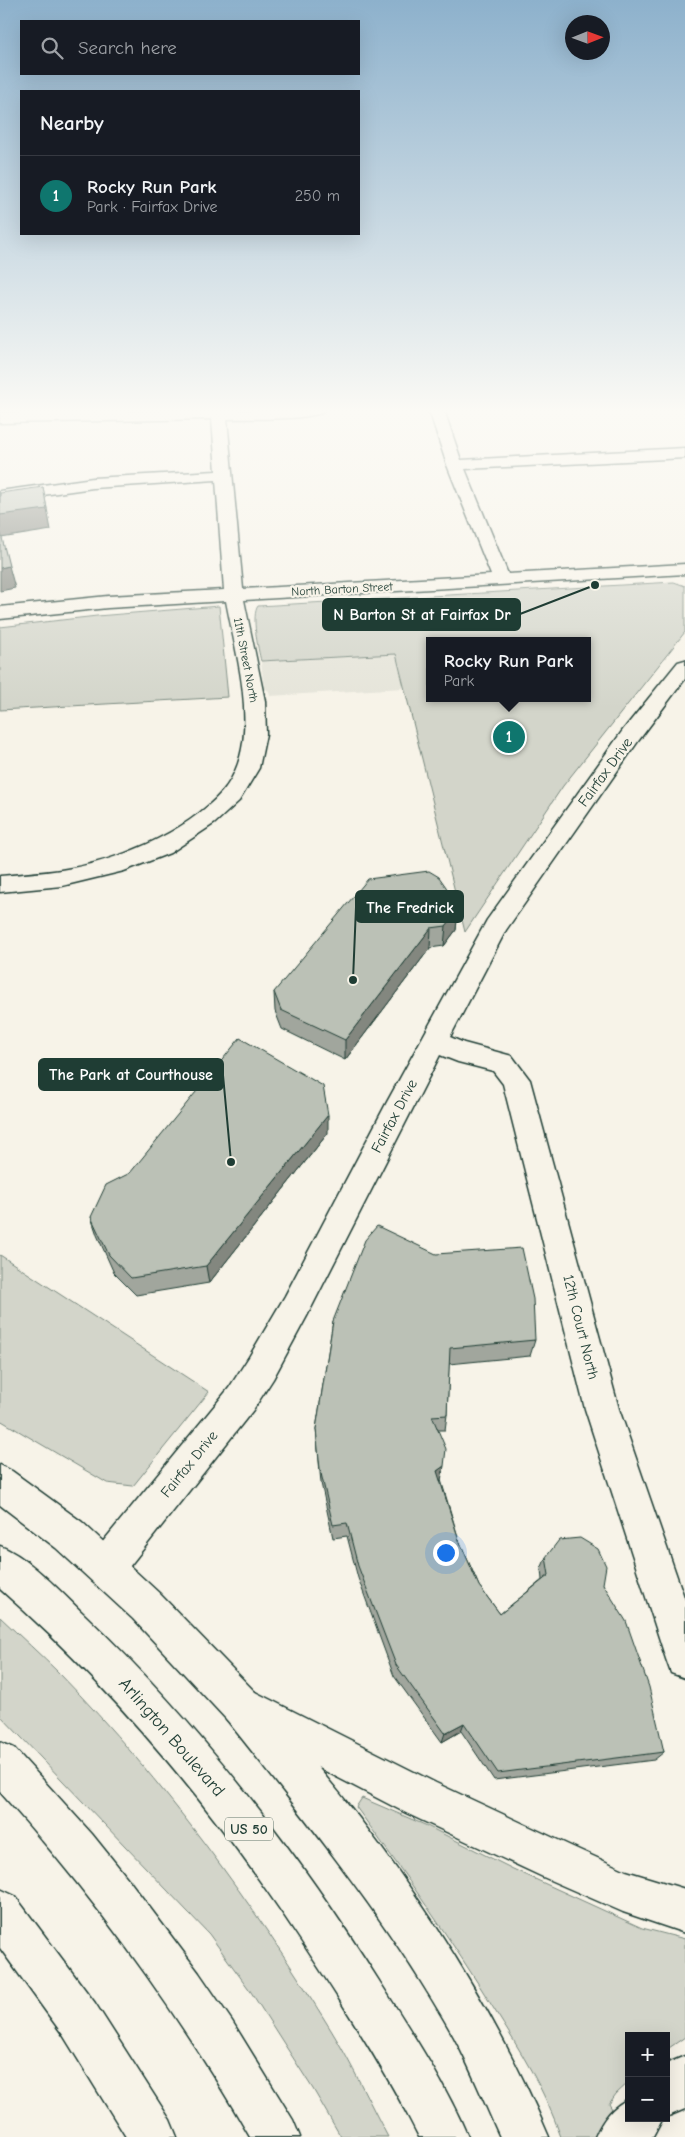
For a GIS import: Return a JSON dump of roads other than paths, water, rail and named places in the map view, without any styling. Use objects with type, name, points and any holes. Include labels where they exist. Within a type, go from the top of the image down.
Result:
[{"type":"main road","name":"11th Street North","points":[[0,884],[62,878],[125,862],[162,848],[206,818],[231,796],[248,768],[255,734],[256,701],[234,594],[226,510]]},
{"type":"main road","points":[[473,510],[502,580]]},
{"type":"main road","name":"North Barton Street","points":[[0,613],[108,602],[685,569]]},
{"type":"main road","name":"Fairfax Drive","points":[[105,1568],[241,1399],[261,1368],[496,926],[631,735],[685,666]]},
{"type":"main road","name":"12th Court North","points":[[434,1041],[458,1052],[502,1063],[516,1080],[602,1409],[685,1659]]},
{"type":"main road","points":[[0,1483],[69,1535],[191,1651],[241,1706],[344,1833],[404,1918],[470,2022],[525,2137]]},
{"type":"main road","name":"Arlington Boulevard","points":[[0,1564],[71,1626],[122,1678],[229,1802],[277,1866],[332,1947],[385,2032],[444,2137]]},
{"type":"main road","points":[[241,1706],[421,1798],[558,1862],[623,1891],[685,1911]]},
{"type":"main road","points":[[0,1762],[48,1813],[96,1871],[154,1948],[209,2028],[276,2137]]},
{"type":"main road","points":[[0,1910],[79,2019],[153,2137]]},
{"type":"main road","points":[[670,2091],[685,2079]]},
{"type":"place","name":"N Barton St at Fairfax Dr","points":[[595,585]]},
{"type":"place","name":"Rocky Run Park","points":[[509,737]]},
{"type":"place","name":"The Fredrick","points":[[353,980]]},
{"type":"place","name":"The Park at Courthouse","points":[[231,1162]]}]
